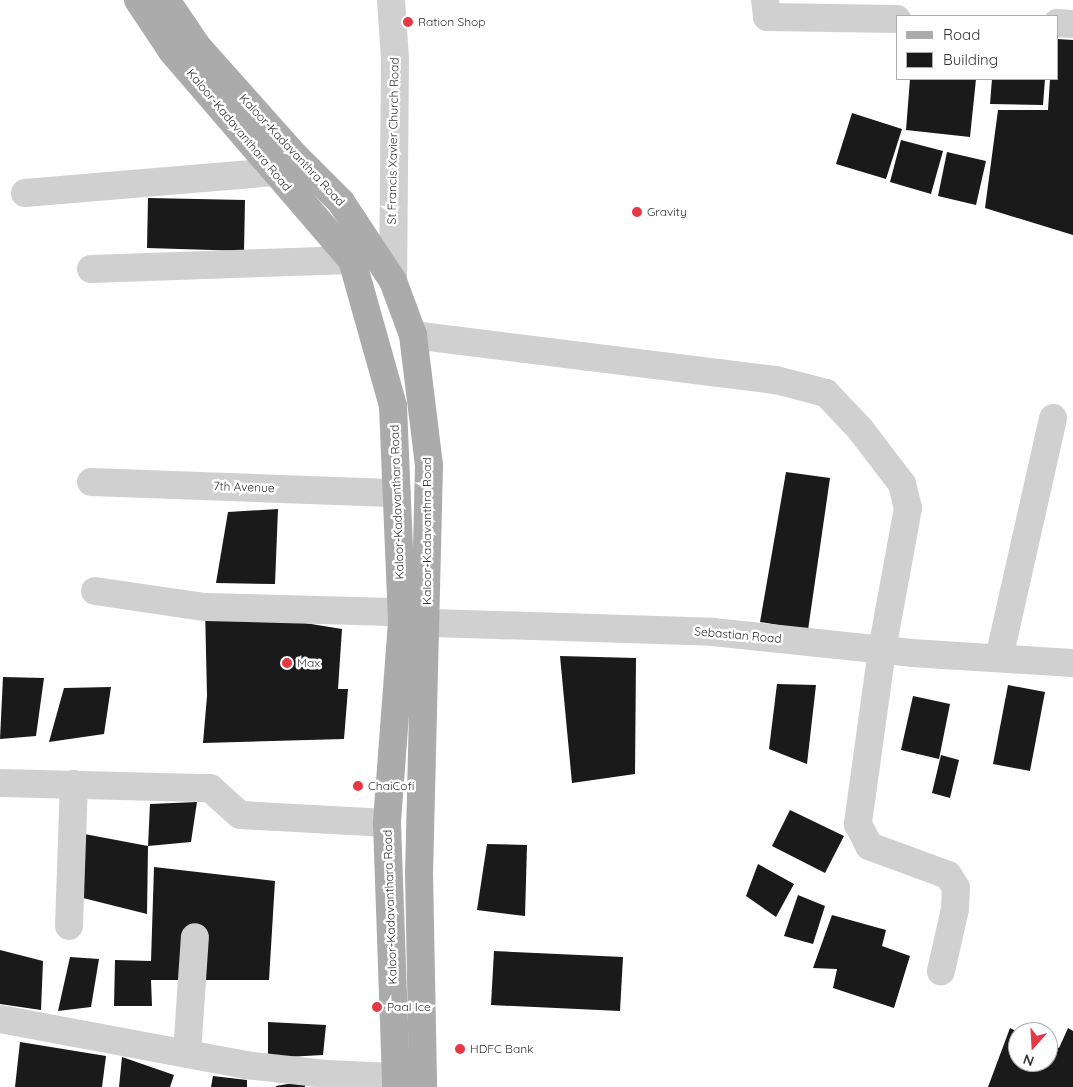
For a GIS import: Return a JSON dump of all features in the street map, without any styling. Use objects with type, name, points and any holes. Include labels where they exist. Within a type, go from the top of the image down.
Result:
[{"type":"main road","name":"Kaloor-Kadavanthara Road","points":[[138,0],[172,50],[274,172],[352,260],[393,406],[397,493],[409,618],[387,823],[396,1082]]},
{"type":"main road","name":"Kaloor-Kadavanthra Road","points":[[166,0],[197,46],[296,157],[341,202],[393,281],[413,335],[429,466],[409,618],[419,872],[423,1087]]},
{"type":"street","name":"St Francis Xavier Church Road","points":[[391,0],[395,58],[393,281]]},
{"type":"street","points":[[765,0],[767,17],[896,20]]},
{"type":"street","points":[[1058,23],[1073,24]]},
{"type":"street","points":[[25,193],[274,172]]},
{"type":"street","points":[[91,269],[352,260]]},
{"type":"street","points":[[413,335],[776,380],[826,393],[860,428],[902,484],[908,508],[905,536],[882,650],[858,824],[869,846],[948,875],[956,888],[955,909],[941,971]]},
{"type":"street","points":[[999,658],[1053,418]]},
{"type":"street","name":"7th Avenue","points":[[90,482],[397,493]]},
{"type":"street","name":"Sebastian Road","points":[[95,591],[205,607],[713,632],[882,650],[1073,663]]},
{"type":"street","points":[[0,783],[210,788],[240,815],[387,823]]},
{"type":"street","points":[[69,926],[74,784]]},
{"type":"street","points":[[187,1053],[195,937]]},
{"type":"street","points":[[0,1019],[245,1065],[396,1082]]},
{"type":"building","points":[[1058,39],[1073,40],[1073,235],[985,208],[998,110],[1048,110],[1050,80],[1058,80]]},
{"type":"building","points":[[910,80],[976,80],[970,137],[906,130]]},
{"type":"building","points":[[992,80],[1045,80],[1043,105],[990,104]]},
{"type":"building","points":[[852,113],[902,129],[886,179],[836,164]]},
{"type":"building","points":[[901,140],[943,151],[931,194],[890,182]]},
{"type":"building","points":[[947,152],[986,161],[976,205],[938,196]]},
{"type":"building","points":[[148,198],[245,200],[244,251],[147,248]]},
{"type":"building","points":[[786,472],[830,478],[808,630],[760,622]]},
{"type":"building","points":[[278,509],[275,584],[216,583],[228,512]]},
{"type":"building","points":[[205,607],[342,629],[338,689],[348,689],[344,739],[203,743],[207,696]]},
{"type":"building","points":[[560,656],[636,658],[635,774],[572,783]]},
{"type":"building","points":[[3,677],[44,678],[36,736],[0,739]]},
{"type":"building","points":[[777,684],[816,685],[807,764],[769,749]]},
{"type":"building","points":[[1008,685],[1045,692],[1030,771],[993,764]]},
{"type":"building","points":[[111,687],[104,734],[49,742],[64,688]]},
{"type":"building","points":[[913,696],[950,704],[939,759],[901,750]]},
{"type":"building","points":[[941,755],[959,760],[950,798],[932,793]]},
{"type":"building","points":[[197,802],[191,842],[148,846],[150,804]]},
{"type":"building","points":[[790,810],[844,836],[825,873],[772,846]]},
{"type":"building","points":[[79,833],[148,846],[147,914],[79,897]]},
{"type":"building","points":[[487,844],[527,845],[525,916],[477,910]]},
{"type":"building","points":[[758,864],[794,884],[776,917],[746,896]]},
{"type":"building","points":[[154,867],[275,881],[269,980],[151,980],[152,1006],[114,1006],[115,960],[151,961]]},
{"type":"building","points":[[798,895],[825,906],[813,944],[784,936]]},
{"type":"building","points":[[832,915],[886,930],[882,946],[910,956],[894,1008],[833,988],[837,969],[813,968]]},
{"type":"building","points":[[0,950],[43,961],[41,1010],[0,1004]]},
{"type":"building","points":[[494,951],[623,957],[620,1011],[491,1005]]},
{"type":"building","points":[[70,957],[99,959],[91,1007],[58,1011]]},
{"type":"building","points":[[268,1022],[326,1025],[323,1055],[268,1058]]},
{"type":"building","points":[[1068,1028],[1073,1031],[1073,1087],[988,1087],[1008,1033],[1008,1072],[1058,1072],[1058,1048]]},
{"type":"building","points":[[20,1042],[106,1056],[102,1087],[15,1087]]},
{"type":"building","points":[[122,1057],[174,1075],[170,1087],[119,1087]]},
{"type":"building","points":[[213,1076],[247,1080],[247,1087],[211,1087]]},
{"type":"building","points":[[305,1081],[305,1087],[276,1087],[276,1086]]},
{"type":"place","name":"Ration Shop","points":[[408,22]]},
{"type":"place","name":"Gravity","points":[[637,212]]},
{"type":"place","name":"Max","points":[[287,663]]},
{"type":"place","name":"ChaiCofi","points":[[358,786]]},
{"type":"place","name":"Paal Ice","points":[[377,1007]]},
{"type":"place","name":"HDFC Bank","points":[[460,1049]]}]
